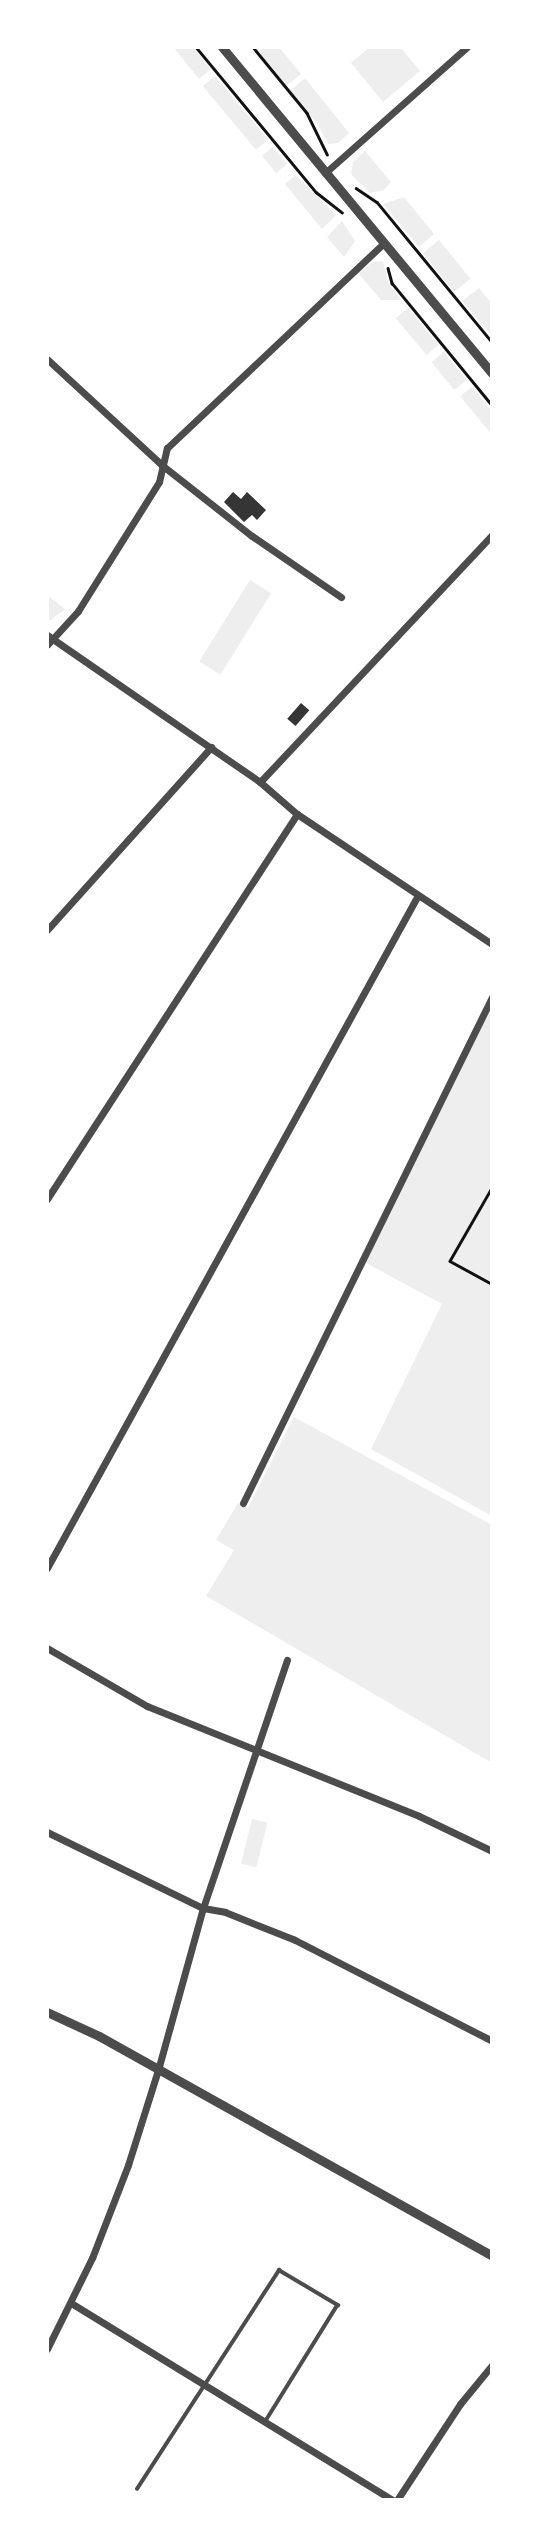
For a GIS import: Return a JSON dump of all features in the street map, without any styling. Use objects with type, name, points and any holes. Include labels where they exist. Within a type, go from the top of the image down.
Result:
[{"type":"street","points":[[222,47],[325,173],[379,247],[492,373]]},
{"type":"street","points":[[325,173],[467,47]]},
{"type":"street","points":[[379,247],[167,448],[159,482],[78,611],[49,639],[211,747],[260,782],[297,814],[417,897],[492,944]]},
{"type":"street","points":[[47,359],[163,466],[251,537],[341,597]]},
{"type":"street","points":[[260,782],[492,535]]},
{"type":"street","points":[[47,930],[211,747]]},
{"type":"street","points":[[47,1199],[297,814]]},
{"type":"street","points":[[47,1568],[417,897]]},
{"type":"street","points":[[243,1503],[492,997]]},
{"type":"street","points":[[47,1648],[147,1706],[419,1816],[492,1851]]},
{"type":"street","points":[[47,2349],[71,2303],[111,2212],[158,2070],[203,1908],[287,1660]]},
{"type":"street","points":[[47,1832],[203,1908],[225,1912],[295,1940],[492,2041]]},
{"type":"street","points":[[47,2012],[158,2070],[492,2256]]},
{"type":"street","points":[[71,2303],[395,2500],[460,2404],[492,2365]]},
{"type":"lane","points":[[137,2488],[279,2270],[338,2305],[266,2421]]},
{"type":"path","points":[[196,47],[316,192],[348,216]]},
{"type":"path","points":[[253,47],[307,113],[318,141],[335,164]]},
{"type":"path","points":[[349,182],[377,202],[492,342]]},
{"type":"path","points":[[379,247],[392,283],[492,405]]},
{"type":"path","points":[[492,1188],[450,1261],[492,1284]]},
{"type":"shaded area","points":[[173,47],[193,47],[211,69],[199,79]]},
{"type":"shaded area","points":[[264,47],[279,47],[301,74],[286,86],[259,52]]},
{"type":"shaded area","points":[[370,47],[400,47],[420,71],[383,102],[351,63]]},
{"type":"shaded area","points":[[215,76],[268,140],[256,150],[203,86]]},
{"type":"shaded area","points":[[305,78],[349,133],[338,143],[328,144],[317,123],[290,91]]},
{"type":"shaded area","points":[[273,147],[287,164],[276,173],[262,156]]},
{"type":"shaded area","points":[[365,151],[391,182],[384,190],[370,193],[351,174],[353,162]]},
{"type":"shaded area","points":[[296,175],[336,215],[322,229],[285,184]]},
{"type":"shaded area","points":[[404,197],[434,234],[419,247],[383,204]]},
{"type":"shaded area","points":[[342,221],[355,241],[344,257],[327,237]]},
{"type":"shaded area","points":[[439,240],[470,279],[454,292],[423,253]]},
{"type":"shaded area","points":[[383,261],[389,284],[402,300],[381,300],[358,273],[372,262]]},
{"type":"shaded area","points":[[479,288],[492,304],[492,337],[462,301]]},
{"type":"shaded area","points":[[408,308],[439,345],[427,355],[396,318]]},
{"type":"shaded area","points":[[444,352],[467,380],[454,390],[432,362]]},
{"type":"shaded area","points":[[472,387],[492,411],[492,435],[460,396]]},
{"type":"shaded area","points":[[250,580],[271,593],[220,675],[199,661]]},
{"type":"shaded area","points":[[47,595],[65,609],[51,620],[47,620]]},
{"type":"shaded area","points":[[492,1006],[492,1516],[371,1449],[442,1304],[366,1263]]},
{"type":"shaded area","points":[[294,1417],[492,1525],[492,1763],[206,1596],[234,1550],[216,1540],[238,1503],[248,1508]]},
{"type":"shaded area","points":[[252,1819],[268,1823],[256,1868],[241,1864]]},
{"type":"building","points":[[233,492],[241,499],[247,492],[266,510],[257,520],[252,515],[244,522],[224,502]]},
{"type":"building","points":[[301,703],[309,710],[296,726],[287,719]]}]
